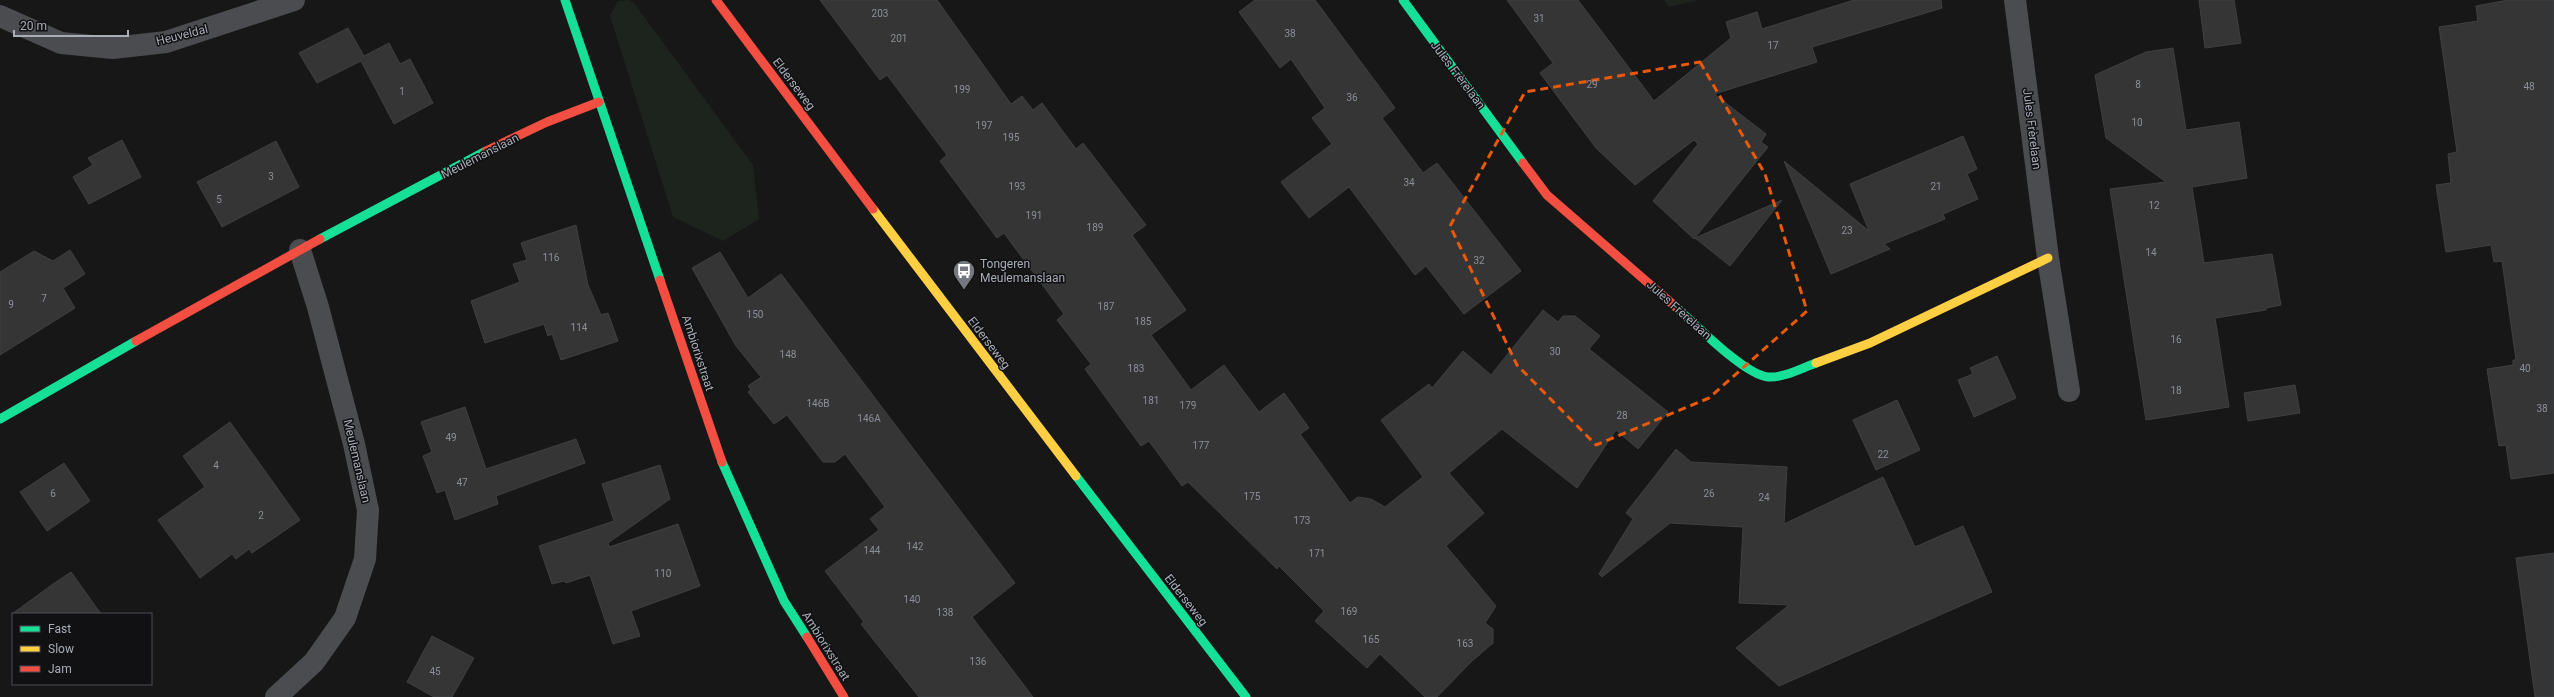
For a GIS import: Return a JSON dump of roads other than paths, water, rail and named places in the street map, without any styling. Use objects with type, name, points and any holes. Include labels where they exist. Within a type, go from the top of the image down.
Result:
[{"type":"street","name":"Heuveldal","points":[[0,16],[61,43],[113,48],[166,42],[294,0]]},
{"type":"street","name":"Ambiorixstraat","points":[[565,0],[725,472],[784,601],[844,697]]},
{"type":"street","name":"Elderseweg","points":[[716,0],[1013,395],[1246,697]]},
{"type":"street","name":"Jules Frèrelaan","points":[[1403,0],[1547,195],[1746,369],[1768,377],[1786,374],[1870,343],[2048,258]]},
{"type":"street","name":"Jules Frèrelaan","points":[[2015,0],[2048,258],[2069,391]]},
{"type":"street","name":"Meulemanslaan","points":[[0,419],[300,250],[508,141],[572,110],[599,102]]},
{"type":"street","name":"Meulemanslaan","points":[[276,697],[314,662],[345,618],[365,559],[368,510],[354,444],[318,307],[300,250]]},
{"type":"place","name":"Tongeren Meulemanslaan","points":[[964,290]]}]
